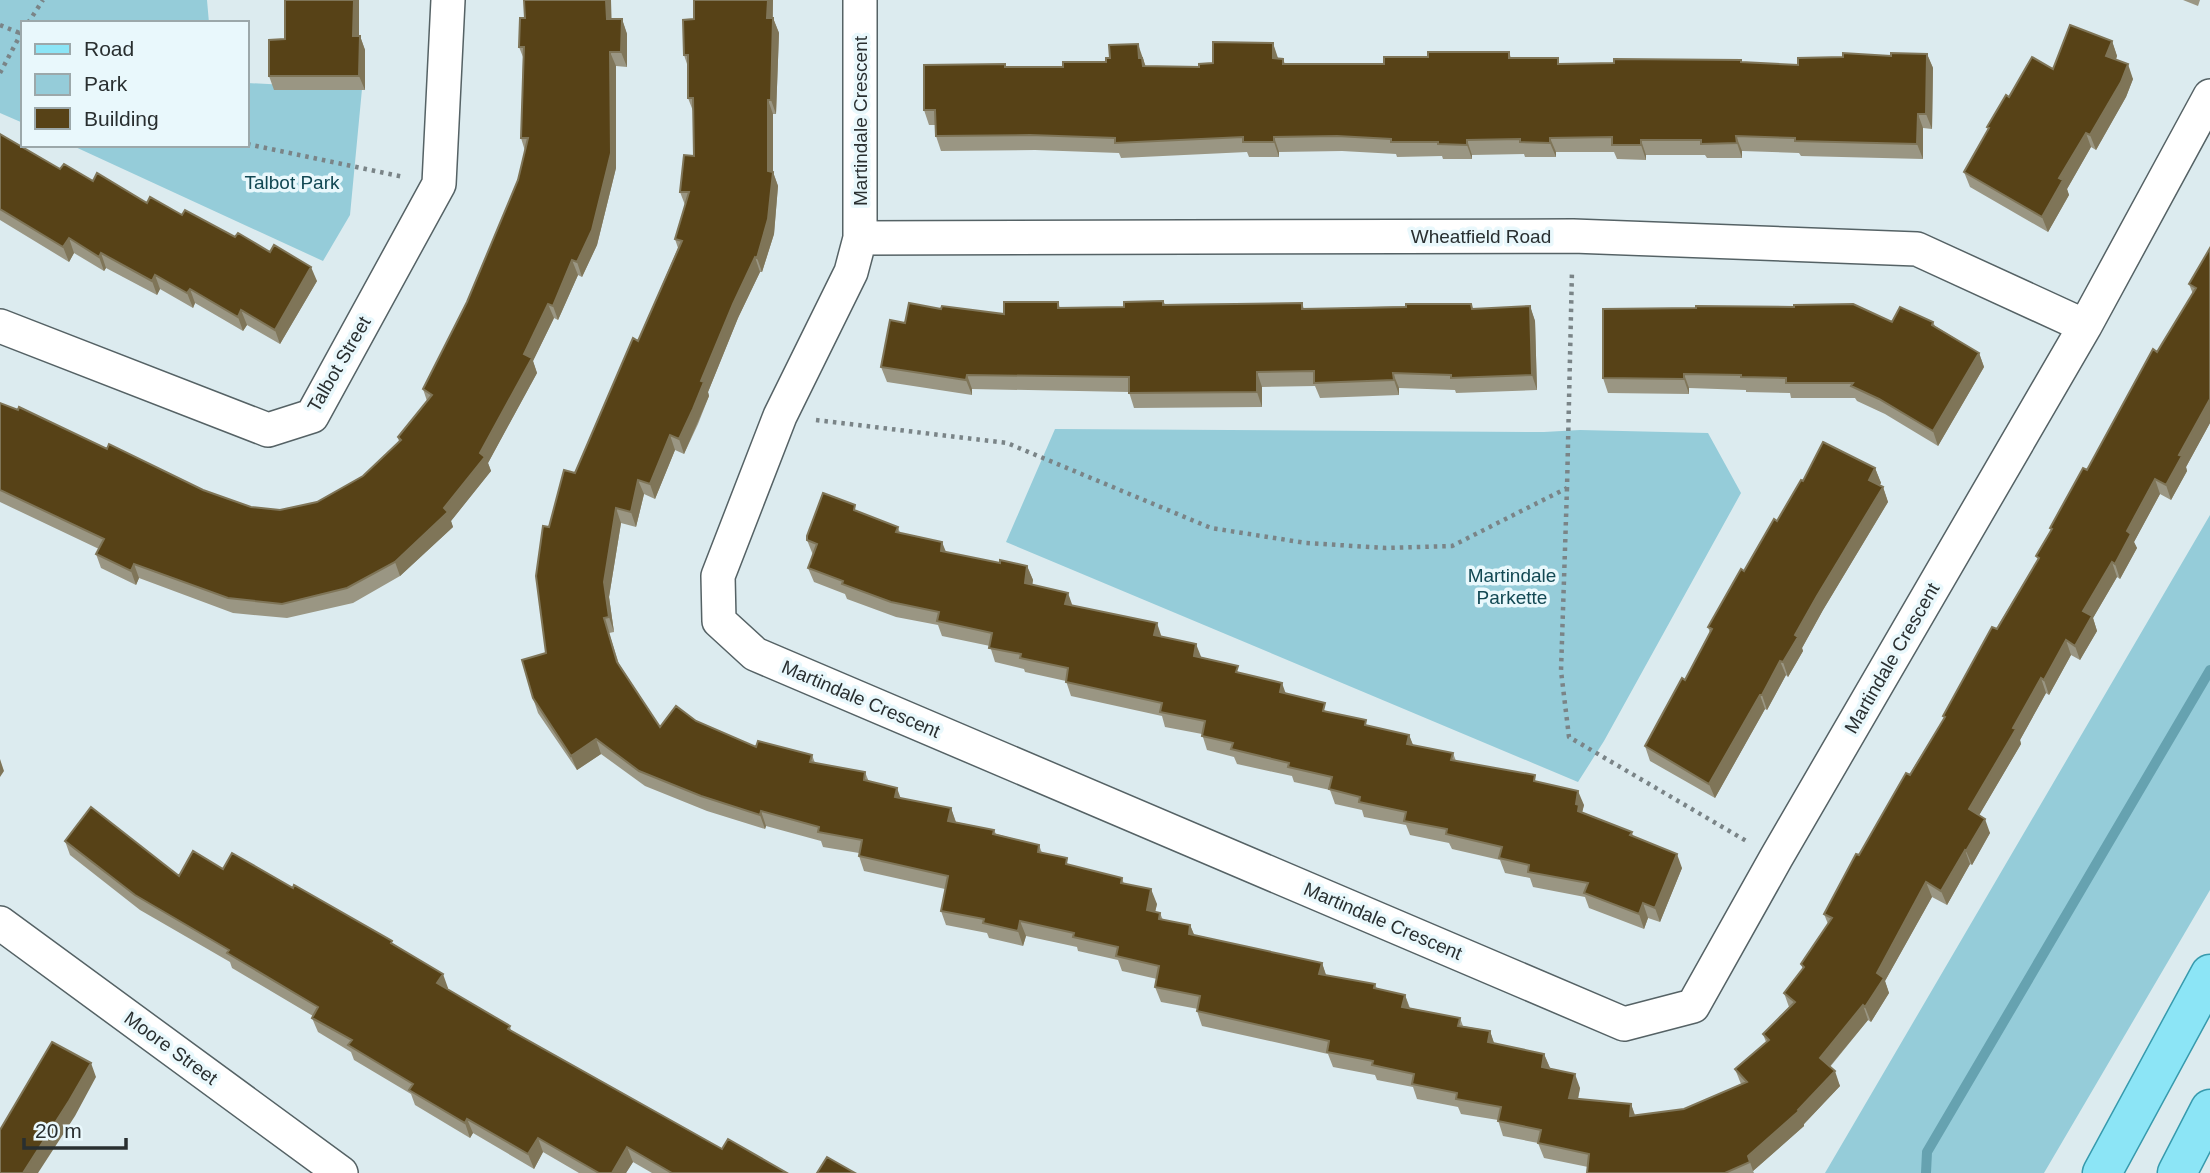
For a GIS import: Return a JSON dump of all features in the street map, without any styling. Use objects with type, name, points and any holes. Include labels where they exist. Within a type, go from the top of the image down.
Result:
[{"type":"main road","points":[[2102,1173],[2210,974]]},
{"type":"main road","points":[[2177,1173],[2210,1109]]},
{"type":"street","name":"Talbot Street","points":[[0,326],[268,430],[312,416],[439,184],[448,0]]},
{"type":"street","name":"Martindale Crescent","points":[[860,0],[860,238],[851,272],[780,416],[718,576],[719,621],[755,654],[1625,1024],[1693,1006],[2085,326],[2210,96]]},
{"type":"street","name":"Wheatfield Road","points":[[860,238],[1573,236],[1917,249],[2085,326]]},
{"type":"street","name":"Moore Street","points":[[4,936],[341,1173]]},
{"type":"path","points":[[29,21],[43,0]]},
{"type":"path","points":[[0,25],[21,33]]},
{"type":"path","points":[[0,73],[21,35]]},
{"type":"path","points":[[248,144],[439,184]]},
{"type":"path","points":[[1573,236],[1561,671],[1569,737],[1776,858]]},
{"type":"path","points":[[780,416],[1007,443],[1211,528],[1306,543],[1386,548],[1452,546],[1567,488]]},
{"type":"green space","points":[[0,0],[207,0],[209,21],[21,21],[21,122],[0,113]]},
{"type":"green space","name":"Talbot Park","points":[[248,83],[362,89],[350,215],[323,261],[75,147],[248,147]]},
{"type":"green space","name":"Martindale Parkette","points":[[1055,429],[1580,430],[1708,433],[1741,493],[1604,741],[1578,782],[1006,542]]},
{"type":"green space","points":[[2210,515],[2210,890],[2044,1173],[1825,1173]]},
{"type":"building","points":[[285,0],[354,0],[353,36],[360,36],[359,76],[269,76],[269,40],[285,39]]},
{"type":"building","points":[[524,0],[606,0],[607,19],[622,19],[621,52],[610,52],[611,153],[592,230],[577,262],[572,260],[553,306],[548,304],[524,354],[532,358],[480,453],[485,457],[444,508],[448,512],[395,562],[347,588],[282,604],[228,598],[134,564],[131,571],[96,554],[104,539],[0,490],[0,403],[18,410],[19,407],[107,449],[109,444],[203,490],[251,507],[280,510],[317,502],[363,476],[401,440],[398,437],[432,395],[423,389],[467,302],[518,180],[528,138],[521,138],[524,47],[519,47],[520,18],[525,18]]},
{"type":"building","points":[[694,0],[768,0],[767,18],[773,18],[771,100],[768,100],[768,171],[773,172],[768,219],[757,258],[755,257],[733,304],[679,439],[670,435],[650,484],[638,480],[631,512],[616,508],[604,582],[609,617],[604,618],[617,662],[660,727],[676,706],[696,721],[756,747],[758,741],[812,755],[810,762],[865,772],[864,780],[897,788],[895,797],[951,808],[948,821],[994,830],[993,834],[1039,845],[1038,852],[1067,858],[1066,864],[1122,878],[1121,883],[1151,889],[1147,910],[1160,913],[1159,919],[1190,925],[1189,934],[1322,963],[1319,974],[1375,984],[1374,988],[1405,995],[1402,1007],[1460,1018],[1458,1026],[1490,1031],[1488,1042],[1544,1054],[1542,1067],[1575,1074],[1569,1098],[1631,1104],[1630,1116],[1684,1109],[1747,1082],[1735,1069],[1769,1040],[1763,1034],[1795,1002],[1784,993],[1804,967],[1801,964],[1832,918],[1824,914],[1856,854],[1859,855],[1906,773],[1910,775],[1945,717],[1943,716],[1992,627],[1997,629],[2039,558],[2036,556],[2083,468],[2087,470],[2153,349],[2157,352],[2196,288],[2189,284],[2210,248],[2210,399],[2179,455],[2182,456],[2166,485],[2155,479],[2127,531],[2131,534],[2115,564],[2112,562],[2083,611],[2092,616],[2075,646],[2066,640],[2013,728],[2016,729],[1969,809],[1985,819],[1966,851],[1941,891],[1926,882],[1877,973],[1884,978],[1865,1007],[1863,1005],[1820,1058],[1835,1071],[1799,1111],[1748,1156],[1750,1162],[1725,1173],[1587,1173],[1589,1154],[1538,1143],[1541,1130],[1498,1121],[1501,1107],[1456,1099],[1457,1093],[1412,1084],[1414,1074],[1372,1065],[1373,1061],[1327,1052],[1329,1041],[1197,1011],[1200,996],[1155,987],[1159,966],[1116,956],[1118,947],[1073,937],[1074,933],[1020,921],[1018,931],[983,923],[984,919],[941,911],[948,876],[859,856],[862,840],[818,832],[819,827],[761,811],[760,815],[701,796],[639,771],[596,739],[571,756],[533,698],[522,660],[546,653],[536,576],[543,526],[549,527],[564,470],[575,473],[633,338],[638,341],[682,241],[675,239],[689,192],[680,192],[684,155],[694,156],[693,98],[688,98],[688,55],[684,55],[683,20],[694,19]]},
{"type":"building","points":[[2070,25],[2112,41],[2106,56],[2128,64],[2121,82],[2090,135],[2086,133],[2059,178],[2063,180],[2042,217],[1964,172],[1989,128],[1987,127],[2006,95],[2009,97],[2032,57],[2053,69]]},
{"type":"building","points":[[1213,42],[1273,43],[1273,58],[1283,59],[1283,64],[1384,64],[1384,57],[1428,57],[1428,52],[1509,52],[1509,58],[1558,58],[1558,64],[1614,63],[1614,59],[1741,60],[1798,65],[1798,58],[1843,57],[1843,53],[1891,56],[1891,53],[1927,54],[1926,114],[1918,114],[1917,144],[1795,141],[1795,138],[1736,136],[1737,143],[1701,144],[1701,140],[1641,140],[1641,145],[1612,145],[1612,137],[1550,138],[1550,143],[1520,142],[1520,139],[1467,140],[1467,145],[1391,142],[1391,139],[1337,136],[1274,137],[1274,142],[1243,142],[1243,137],[1115,143],[1115,138],[936,136],[935,110],[924,110],[924,65],[1005,64],[1005,67],[1063,67],[1063,62],[1106,62],[1106,58],[1110,58],[1109,45],[1138,44],[1139,58],[1142,58],[1143,66],[1199,67],[1199,64],[1213,63]]},
{"type":"building","points":[[0,134],[60,169],[64,164],[93,181],[97,173],[147,203],[150,197],[182,215],[185,210],[235,237],[238,233],[270,252],[274,245],[311,267],[275,330],[241,310],[238,317],[190,289],[187,293],[155,275],[152,281],[101,253],[99,257],[69,238],[63,247],[0,209]]},
{"type":"building","points":[[1163,301],[1163,305],[1302,303],[1302,309],[1406,307],[1406,304],[1471,304],[1472,309],[1530,306],[1532,375],[1451,378],[1451,375],[1393,373],[1394,380],[1314,383],[1314,371],[1257,372],[1257,392],[1129,393],[1129,377],[967,375],[966,380],[881,367],[890,320],[905,323],[909,303],[941,309],[942,306],[1004,314],[1004,302],[1058,302],[1058,308],[1124,307],[1124,302]]},
{"type":"building","points":[[1853,304],[1892,322],[1900,307],[1933,322],[1932,325],[1979,353],[1933,431],[1851,386],[1853,383],[1786,383],[1786,378],[1741,375],[1684,374],[1684,379],[1603,378],[1603,309]]},
{"type":"building","points":[[1823,442],[1875,468],[1869,480],[1883,487],[1817,596],[1795,635],[1798,637],[1783,662],[1780,661],[1709,784],[1645,746],[1682,678],[1685,680],[1712,629],[1708,627],[1741,569],[1744,571],[1774,519],[1777,521],[1801,480],[1803,481]]},
{"type":"building","points":[[823,493],[855,505],[854,510],[898,527],[896,532],[942,542],[941,551],[1027,566],[1025,583],[1068,593],[1065,604],[1157,623],[1154,635],[1196,644],[1194,656],[1238,666],[1236,672],[1282,683],[1280,692],[1325,703],[1323,711],[1366,720],[1365,725],[1409,735],[1407,744],[1453,753],[1451,760],[1535,775],[1534,781],[1578,791],[1578,811],[1632,832],[1630,835],[1677,854],[1655,908],[1643,903],[1639,914],[1584,893],[1588,883],[1528,872],[1529,865],[1499,858],[1502,847],[1446,834],[1447,829],[1404,821],[1406,812],[1359,802],[1360,797],[1329,789],[1332,777],[1288,767],[1289,763],[1231,749],[1233,743],[1202,736],[1205,721],[1160,712],[1162,703],[1066,682],[1068,668],[989,648],[992,633],[937,621],[939,612],[891,602],[808,568],[817,544],[807,540],[807,536]]},
{"type":"building","points":[[91,807],[179,876],[193,851],[223,869],[232,853],[293,888],[294,885],[392,941],[391,943],[443,974],[437,983],[510,1026],[508,1029],[722,1149],[728,1139],[787,1173],[672,1173],[627,1147],[612,1173],[599,1173],[538,1138],[528,1154],[467,1119],[465,1123],[409,1090],[413,1084],[348,1045],[352,1040],[312,1018],[318,1007],[227,953],[229,950],[135,895],[65,841]]},
{"type":"building","points":[[52,1042],[91,1063],[23,1173],[0,1173],[0,1130]]},
{"type":"building","points":[[827,1157],[855,1173],[817,1173]]},
{"type":"waterway","points":[[1926,1173],[1927,1152],[2210,670]]}]
